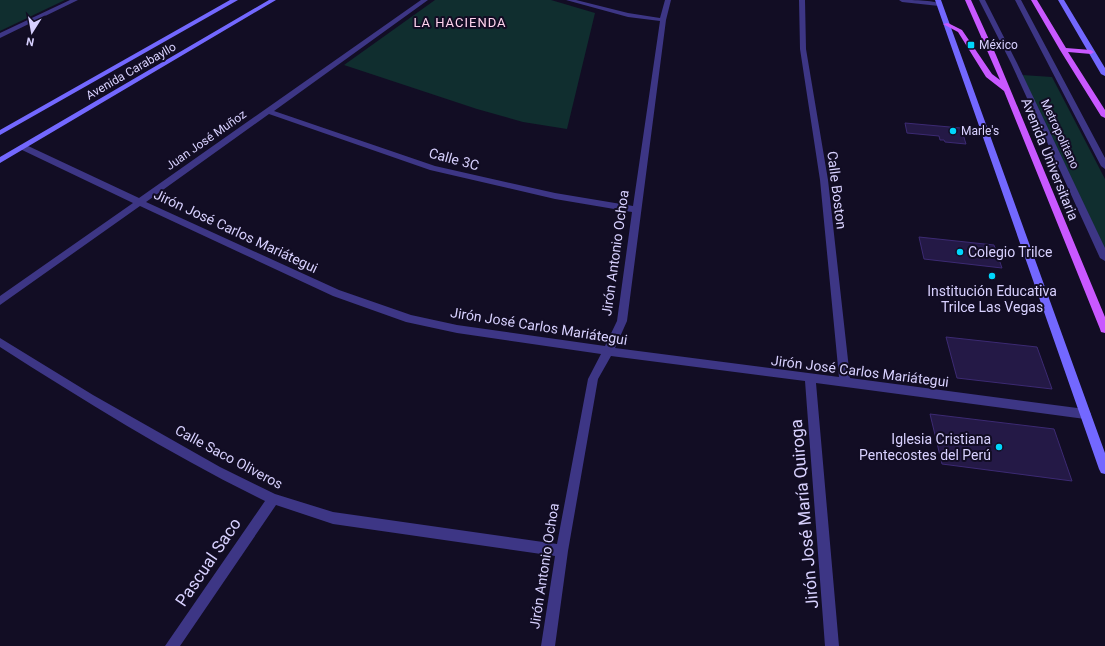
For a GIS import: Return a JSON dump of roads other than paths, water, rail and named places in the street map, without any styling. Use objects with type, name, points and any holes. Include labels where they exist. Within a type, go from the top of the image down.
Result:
[{"type":"main road","name":"Avenida Universitaria","points":[[968,0],[1007,89],[1105,329]]},
{"type":"main road","points":[[1034,0],[1063,50],[1105,116]]},
{"type":"main road","points":[[946,24],[960,31],[989,75],[1007,89]]},
{"type":"main road","points":[[1063,50],[1091,52]]},
{"type":"street","points":[[0,36],[75,0]]},
{"type":"street","name":"Avenida Carabayllo","points":[[0,133],[235,0]]},
{"type":"street","name":"Avenida Carabayllo","points":[[0,160],[273,0]]},
{"type":"street","name":"Juan José Muñoz","points":[[0,301],[139,201],[425,0]]},
{"type":"street","points":[[569,0],[628,15],[663,20]]},
{"type":"street","name":"Jirón Antonio Ochoa","points":[[548,646],[562,551],[593,379],[622,321],[663,20],[668,0]]},
{"type":"street","name":"Calle Boston","points":[[802,0],[803,49],[824,180],[845,383]]},
{"type":"street","points":[[902,0],[939,2],[1105,469]]},
{"type":"street","name":"Metropolitano","points":[[982,0],[1014,63],[1105,258]]},
{"type":"street","name":"Metropolitano","points":[[1018,0],[1105,166]]},
{"type":"street","points":[[1061,0],[1105,74]]},
{"type":"street","name":"Calle 3C","points":[[268,111],[433,168],[555,196],[638,210]]},
{"type":"street","name":"Jirón José Carlos Mariátegui","points":[[23,147],[247,253],[336,293],[373,307],[410,318],[457,329],[608,351],[810,379],[1085,414]]},
{"type":"street","name":"Calle Saco Oliveros","points":[[0,342],[89,398],[216,471],[273,499],[333,518],[562,551]]},
{"type":"street","name":"Jirón José María Quiroga","points":[[810,379],[832,646]]},
{"type":"street","name":"Pascual Saco","points":[[172,646],[273,499]]},
{"type":"place","name":"México","points":[[971,45]]},
{"type":"place","name":"Marle's","points":[[953,131]]},
{"type":"place","name":"Colegio Trilce","points":[[960,252]]},
{"type":"place","name":"Institución Educativa Trilce Las Vegas","points":[[992,276]]},
{"type":"place","name":"Iglesia Cristiana Pentecostes del Perú","points":[[999,447]]},
{"type":"district","name":"LA HACIENDA","points":[[460,22]]}]
